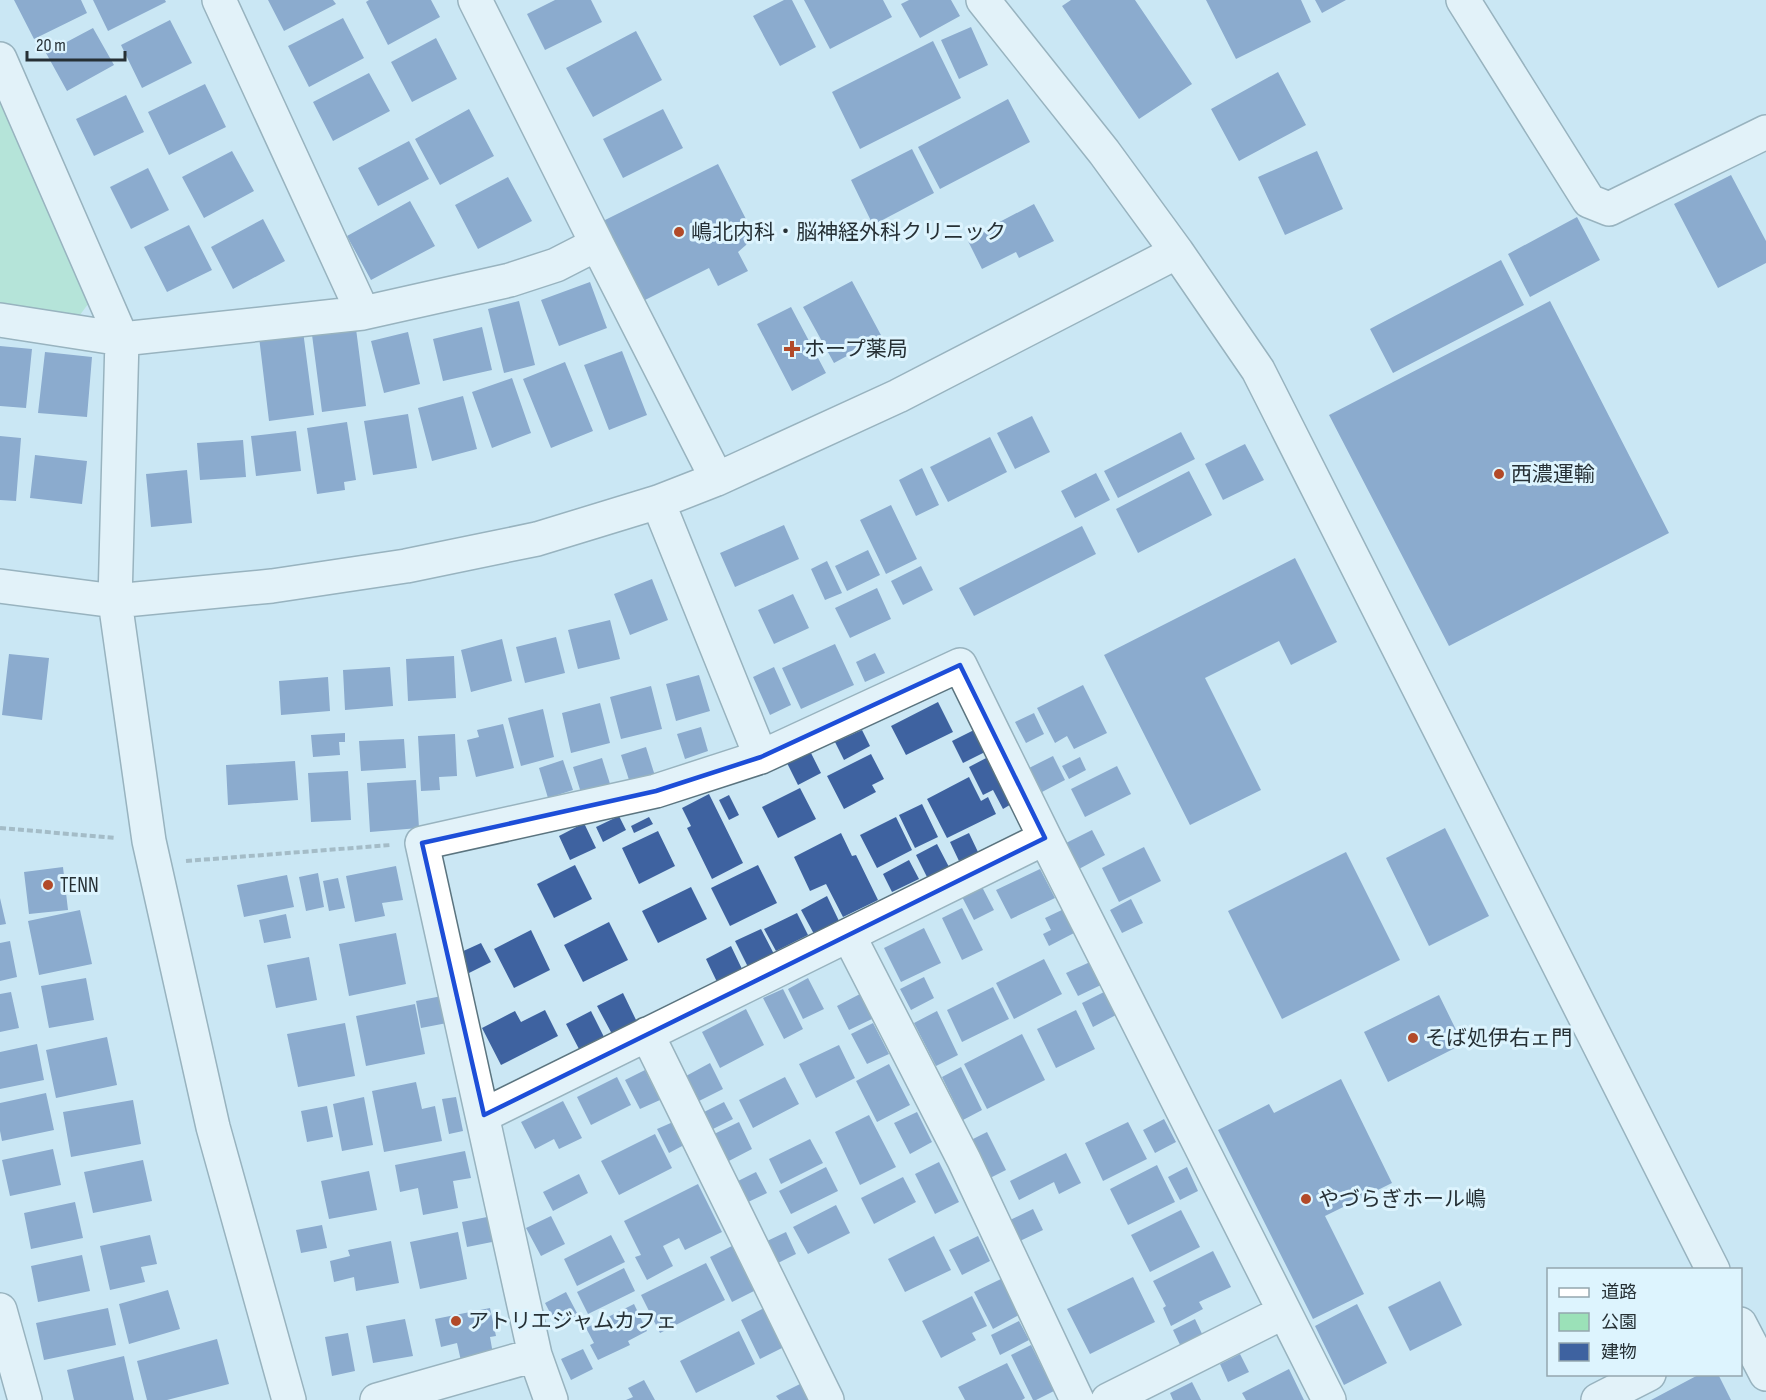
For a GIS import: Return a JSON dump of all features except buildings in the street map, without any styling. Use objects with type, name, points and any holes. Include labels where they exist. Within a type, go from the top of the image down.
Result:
[{"type":"street","points":[[219,0],[363,313]]},
{"type":"street","points":[[475,0],[717,479]]},
{"type":"street","points":[[983,0],[1104,152],[1177,252],[1258,370],[1712,1268]]},
{"type":"street","points":[[1463,0],[1589,201],[1609,209],[1766,132]]},
{"type":"street","points":[[0,59],[122,339],[115,602],[150,852],[213,1127],[289,1400]]},
{"type":"street","points":[[0,320],[122,339],[363,313],[510,280],[556,265],[597,244]]},
{"type":"street","points":[[0,586],[115,602],[272,586],[406,566],[537,539],[658,502],[717,479],[898,396],[1177,252]]},
{"type":"street","points":[[658,502],[761,757]]},
{"type":"street","points":[[551,1400],[535,1355],[422,843],[656,791],[761,757],[960,665],[1329,1400]]},
{"type":"street","points":[[483,1115],[1045,838]]},
{"type":"street","points":[[849,936],[964,1160],[1077,1400]]},
{"type":"street","points":[[647,1034],[827,1400]]},
{"type":"street","points":[[0,1310],[25,1400]]},
{"type":"street","points":[[1108,1400],[1284,1312]]},
{"type":"street","points":[[1747,1325],[1766,1374]]},
{"type":"street","points":[[377,1400],[535,1355]]},
{"type":"street","points":[[1598,1400],[1645,1376]]},
{"type":"path","points":[[0,828],[150,852],[422,843]]},
{"type":"highlighted area","points":[[960,665],[1045,838],[484,1115],[422,843],[656,791],[761,757]]},
{"type":"green space","points":[[0,89],[95,295],[73,324],[0,310]]},
{"type":"place","name":"嶋北内科・脳神経外科クリニック","points":[[679,232]]},
{"type":"place","name":"ホープ薬局","points":[[792,349]]},
{"type":"place","name":"西濃運輸","points":[[1499,474]]},
{"type":"place","name":"TENN","points":[[48,885]]},
{"type":"place","name":"そば処伊右ェ門","points":[[1413,1038]]},
{"type":"place","name":"やづらぎホール嶋","points":[[1306,1199]]},
{"type":"place","name":"アトリエジャムカフェ","points":[[456,1321]]}]
